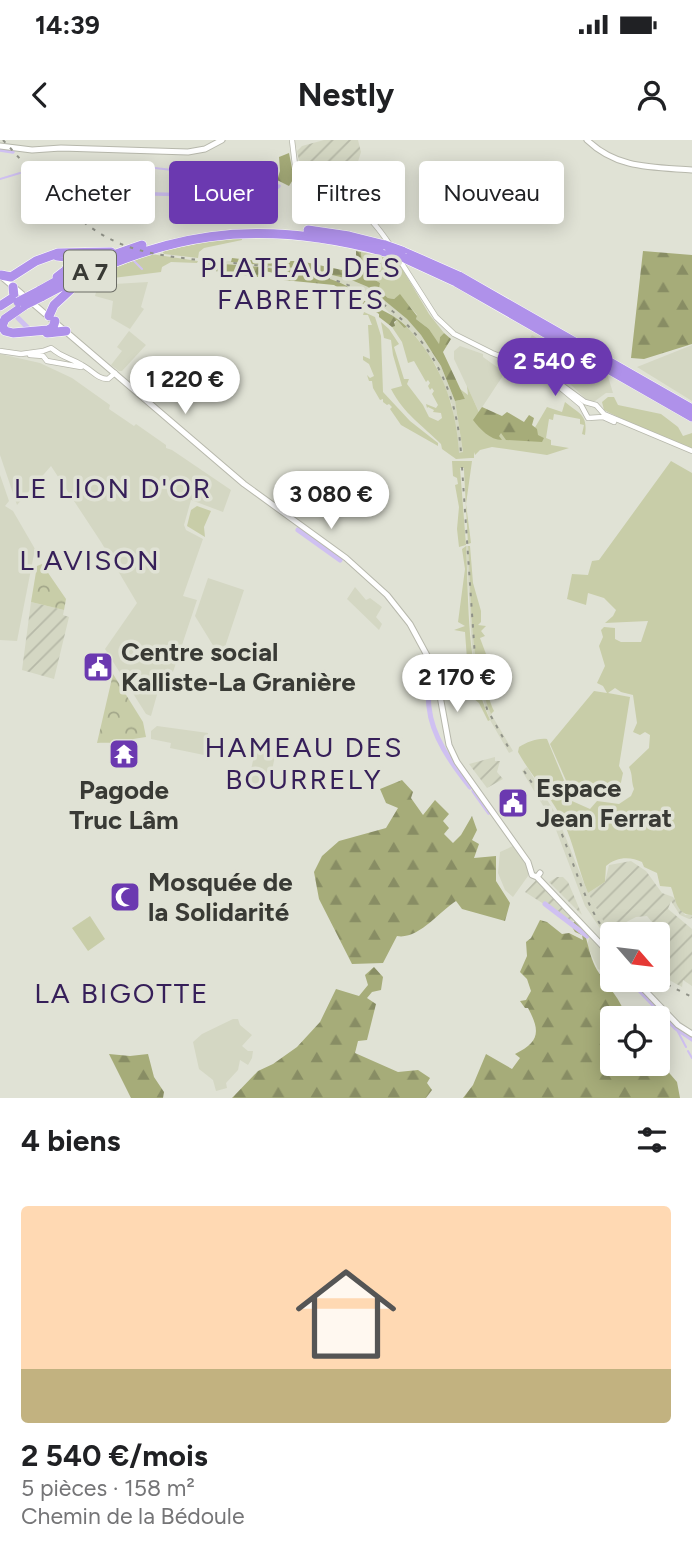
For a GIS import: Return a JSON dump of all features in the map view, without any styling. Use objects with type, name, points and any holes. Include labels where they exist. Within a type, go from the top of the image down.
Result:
[{"type":"highway","name":"A 7","points":[[39,292],[81,269],[138,247],[208,231],[261,227],[322,231],[403,254],[459,276],[692,409]]},
{"type":"highway","name":"A 7","points":[[0,312],[39,292],[130,255],[197,238],[261,233],[321,237],[387,249]]},
{"type":"highway","points":[[0,306],[14,297],[7,280],[49,256],[66,252],[101,253],[138,247]]},
{"type":"highway","name":"A 7","points":[[403,254],[692,417]]},
{"type":"highway","points":[[21,271],[16,281],[21,300],[2,326],[5,331],[13,333],[53,327],[54,305],[83,279],[130,255]]},
{"type":"highway","points":[[39,292],[68,268],[66,257],[49,256]]},
{"type":"highway","name":"A 7","points":[[0,318],[21,300]]},
{"type":"highway","points":[[0,335],[66,331]]},
{"type":"main road","points":[[0,146],[32,150],[61,148],[188,152],[205,149],[222,140]]},
{"type":"main road","points":[[587,140],[608,156],[626,164],[692,170]]},
{"type":"main road","points":[[7,280],[21,300],[52,319],[244,484],[371,578],[395,603],[410,624],[435,674],[454,756],[544,883],[600,943]]},
{"type":"main road","points":[[646,992],[678,1025],[692,1034]]},
{"type":"street","points":[[292,140],[295,161]]},
{"type":"street","points":[[373,224],[427,304],[445,327],[463,340],[557,380],[590,405],[596,405],[600,411],[692,453]]},
{"type":"street","points":[[43,354],[48,348],[62,358],[82,364],[105,379],[115,373]]},
{"type":"street","points":[[0,351],[43,354]]},
{"type":"street","points":[[51,361],[55,358],[55,352]]},
{"type":"street","points":[[43,354],[47,361],[91,371]]},
{"type":"street","points":[[538,372],[562,387],[585,410],[588,418],[603,417],[692,453]]},
{"type":"street","points":[[585,410],[590,405]]},
{"type":"street","points":[[598,417],[600,411]]},
{"type":"shaded area","points":[[324,140],[358,140],[361,152],[358,161],[299,161],[297,151],[302,146]]},
{"type":"shaded area","points":[[201,258],[306,269],[349,279],[368,287],[407,319],[441,366],[455,401],[463,453],[458,453],[452,405],[437,367],[418,339],[380,304],[344,284],[328,279],[301,273],[200,262]]},
{"type":"shaded area","points":[[148,282],[141,307],[144,309],[130,329],[111,318],[113,301],[95,296],[98,285]]},
{"type":"shaded area","points":[[129,331],[146,345],[119,371],[111,365],[122,351],[117,347]]},
{"type":"shaded area","points":[[532,335],[558,351],[562,348],[607,373],[613,393],[606,393],[595,401],[588,401],[568,382],[568,378],[532,365],[526,360],[518,360]]},
{"type":"shaded area","points":[[692,345],[692,401],[637,367]]},
{"type":"shaded area","points":[[460,346],[483,354],[483,357],[506,371],[479,412],[454,359],[454,351]]},
{"type":"shaded area","points":[[0,354],[40,363],[72,378],[110,405],[109,409],[134,426],[136,424],[166,445],[166,448],[231,490],[223,512],[191,500],[184,525],[186,530],[203,539],[183,596],[197,600],[173,672],[164,670],[151,716],[146,714],[105,649],[137,603],[51,466],[17,505],[0,455]]},
{"type":"shaded area","points":[[0,475],[9,501],[5,506],[13,511],[35,549],[17,641],[0,640]]},
{"type":"shaded area","points":[[466,546],[478,676],[491,714],[513,751],[509,753],[490,720],[477,682],[472,648]]},
{"type":"shaded area","points":[[208,578],[244,590],[224,650],[214,647],[195,616]]},
{"type":"shaded area","points":[[355,587],[366,600],[370,598],[382,607],[376,617],[382,624],[379,630],[347,599]]},
{"type":"shaded area","points":[[31,602],[64,610],[63,615],[69,617],[54,679],[22,670]]},
{"type":"shaded area","points":[[157,726],[208,733],[204,755],[170,748],[171,743],[151,739],[151,731]]},
{"type":"shaded area","points":[[255,752],[275,756],[266,784],[258,783],[257,786],[245,784]]},
{"type":"shaded area","points":[[495,757],[495,761],[500,761],[497,772],[503,779],[487,788],[469,764]]},
{"type":"shaded area","points":[[527,767],[557,816],[588,893],[605,922],[600,922],[600,928],[585,906],[553,822],[522,771]]},
{"type":"shaded area","points":[[513,846],[528,868],[528,876],[513,897],[505,890],[498,873],[500,852]]},
{"type":"shaded area","points":[[631,861],[646,871],[662,893],[673,897],[685,915],[692,915],[689,919],[680,915],[671,901],[668,909],[692,929],[692,986],[683,980],[682,987],[670,980],[670,922],[652,922],[647,916],[636,917],[626,922],[604,922],[588,893],[605,882],[609,865]]},
{"type":"shaded area","points":[[563,877],[568,882],[582,915],[549,882]]},
{"type":"shaded area","points":[[536,880],[575,919],[572,922],[525,892]]},
{"type":"shaded area","points":[[590,936],[600,948],[600,970],[598,969],[587,945]]},
{"type":"shaded area","points":[[238,1019],[240,1025],[252,1035],[242,1046],[253,1051],[252,1058],[248,1065],[240,1060],[238,1070],[226,1083],[227,1088],[216,1091],[213,1080],[199,1069],[193,1042],[202,1034]]},
{"type":"green space","points":[[289,153],[292,181],[289,186],[278,180],[279,157]]},
{"type":"green space","points":[[242,238],[204,248],[199,252],[198,258],[164,254],[162,251],[214,240]]},
{"type":"green space","points":[[356,251],[361,252],[365,271],[380,283],[379,290],[388,298],[394,299],[400,294],[417,316],[416,319],[429,329],[439,344],[444,333],[451,339],[443,352],[465,399],[455,401],[441,366],[421,335],[407,319],[368,287],[349,279],[306,269],[231,262],[232,258],[275,263],[300,261],[356,273]]},
{"type":"green space","points":[[643,251],[692,255],[692,344],[644,359],[631,358]]},
{"type":"green space","points":[[361,252],[397,260],[429,314],[444,333],[440,337],[439,345],[429,329],[416,319],[417,315],[400,295],[394,299],[388,298],[379,290],[380,283],[365,271]]},
{"type":"green space","points":[[151,254],[198,261],[171,262],[162,267],[161,272],[89,281],[54,310],[86,279]]},
{"type":"green space","points":[[200,262],[274,269],[331,279],[348,287],[363,300],[392,315],[407,327],[404,328],[397,320],[392,327],[379,317],[379,314],[334,285],[273,279],[274,273],[260,270],[258,277],[201,269]]},
{"type":"green space","points":[[364,312],[375,317],[381,336],[383,392],[410,421],[438,443],[438,446],[401,425],[390,409],[392,407],[383,402],[383,399],[380,400],[372,381],[369,381],[367,375],[370,378],[374,376],[363,356],[370,359],[368,325],[372,325],[368,315],[363,315]]},
{"type":"green space","points":[[397,320],[419,341],[445,385],[454,418],[459,453],[463,452],[455,401],[465,399],[460,389],[468,395],[467,386],[482,419],[530,436],[547,407],[562,412],[565,402],[584,418],[585,435],[582,434],[584,425],[580,424],[580,419],[554,414],[553,420],[549,419],[546,438],[551,440],[551,445],[569,448],[547,455],[492,447],[480,450],[475,455],[474,452],[474,458],[456,459],[442,449],[441,444],[408,412],[391,389],[402,386],[391,340],[384,338],[381,322],[399,344],[394,347],[404,379],[409,379],[407,384],[429,417],[438,421],[442,418],[441,413],[427,408],[426,404],[436,408],[438,405],[432,394],[434,391],[432,388],[430,390],[430,383],[428,380],[426,382],[414,361],[408,363],[402,342],[392,327]]},
{"type":"green space","points":[[608,397],[614,397],[618,405],[661,414],[678,427],[683,436],[692,433],[692,449],[646,431],[604,410],[602,402]]},
{"type":"green space","points":[[482,407],[502,416],[507,412],[524,422],[529,415],[534,418],[532,425],[537,429],[538,435],[544,438],[542,442],[506,440],[501,433],[499,436],[502,440],[489,436],[473,420]]},
{"type":"green space","points":[[452,461],[472,461],[466,504],[471,543],[468,544],[464,468],[460,468],[466,545],[459,547],[459,507],[455,485],[458,484],[457,478],[453,476]]},
{"type":"green space","points":[[671,461],[692,473],[692,915],[679,909],[671,887],[660,886],[657,873],[633,859],[619,859],[606,866],[605,882],[588,893],[563,821],[518,752],[519,747],[529,742],[547,739],[566,785],[566,795],[572,801],[590,809],[597,801],[619,804],[631,796],[634,789],[629,767],[649,748],[650,735],[633,732],[637,723],[633,695],[615,688],[608,693],[630,697],[619,766],[623,773],[618,796],[571,792],[550,744],[594,691],[607,693],[603,686],[597,683],[605,666],[599,646],[603,637],[601,630],[604,627],[615,628],[615,639],[621,642],[641,642],[648,621],[605,623],[616,610],[604,598],[588,593],[586,605],[567,599],[572,574],[588,575],[592,561],[599,560]]},
{"type":"green space","points":[[197,506],[211,511],[204,527],[205,537],[187,526],[191,510]]},
{"type":"green space","points":[[466,546],[473,657],[482,699],[490,720],[488,721],[479,703],[463,690],[461,681],[468,676],[463,674],[468,673],[465,632],[454,630],[465,626],[458,622],[465,569],[462,549]]},
{"type":"green space","points":[[468,546],[473,583],[481,611],[481,622],[478,625],[486,626],[481,631],[485,636],[480,638],[486,654],[482,655],[484,669],[493,669],[484,672],[489,674],[486,679],[494,711],[491,714],[475,653]]},
{"type":"green space","points":[[42,564],[66,599],[64,610],[31,602],[37,566]]},
{"type":"green space","points":[[113,674],[143,722],[146,737],[127,740],[127,743],[97,743]]},
{"type":"green space","points":[[402,780],[413,792],[411,798],[423,815],[435,800],[449,814],[443,821],[449,828],[444,834],[453,843],[472,816],[477,830],[472,840],[479,844],[474,858],[496,856],[496,881],[510,903],[505,921],[462,909],[456,901],[413,934],[397,936],[383,963],[352,964],[319,899],[314,872],[322,856],[339,841],[386,828],[398,808],[386,803],[380,789]]},
{"type":"green space","points":[[90,916],[105,939],[88,951],[72,928]]},
{"type":"green space","points":[[540,920],[562,934],[569,933],[583,940],[582,935],[575,932],[571,925],[576,920],[591,936],[586,938],[593,962],[600,974],[600,992],[613,992],[622,1006],[600,1006],[600,1076],[670,1076],[670,1074],[677,1082],[680,1098],[463,1098],[473,1085],[486,1054],[512,1069],[520,1058],[515,1054],[533,1041],[535,1024],[528,1008],[520,1001],[526,1000],[531,991],[527,979],[520,972],[527,956],[526,942]]},
{"type":"green space","points":[[374,967],[383,977],[381,990],[372,992],[367,998],[376,1004],[367,1040],[358,1041],[355,1053],[398,1072],[418,1070],[430,1078],[427,1083],[432,1090],[426,1098],[232,1098],[258,1071],[297,1047],[320,1022],[336,989],[359,996],[368,985],[365,975]]},
{"type":"green space","points":[[109,1054],[148,1054],[154,1077],[164,1092],[163,1098],[131,1098]]},
{"type":"waterway","points":[[0,150],[13,152]]},
{"type":"waterway","points":[[155,168],[169,170]]},
{"type":"waterway","points":[[0,179],[20,173]]},
{"type":"waterway","points":[[155,194],[169,194]]},
{"type":"waterway","points":[[133,260],[142,269]]},
{"type":"waterway","points":[[18,318],[28,328]]},
{"type":"waterway","points":[[298,530],[340,560]]},
{"type":"waterway","points":[[428,690],[434,729],[450,759],[470,787]]},
{"type":"waterway","points":[[474,791],[489,812]]},
{"type":"waterway","points":[[545,904],[587,936]]},
{"type":"waterway","points":[[642,992],[676,1028],[692,1039]]},
{"type":"waterway","points":[[676,1028],[686,1047]]},
{"type":"waterway","points":[[688,1051],[692,1058]]},
{"type":"railway","points":[[3,140],[71,212],[103,235],[121,244],[169,256],[289,269],[345,284],[371,296],[395,313],[417,336],[435,362],[453,406],[461,453]]},
{"type":"railway","points":[[462,467],[476,672],[487,709],[511,752]]},
{"type":"railway","points":[[524,771],[557,824],[588,902],[600,923]]},
{"type":"railway","points":[[670,986],[692,997]]},
{"type":"place","name":"Centre social Kalliste-La Granière","points":[[98,667]]},
{"type":"place","name":"Pagode Truc Lâm","points":[[124,754]]},
{"type":"place","name":"Espace Jean Ferrat","points":[[513,803]]},
{"type":"place","name":"Mosquée de la Solidarité","points":[[125,897]]},
{"type":"district","name":"PLATEAU DES FABRETTES","points":[[301,283]]},
{"type":"district","name":"LE LION D'OR","points":[[113,488]]},
{"type":"district","name":"L'AVISON","points":[[90,560]]},
{"type":"district","name":"HAMEAU DES BOURRELY","points":[[304,763]]},
{"type":"district","name":"LA BIGOTTE","points":[[122,993]]}]
